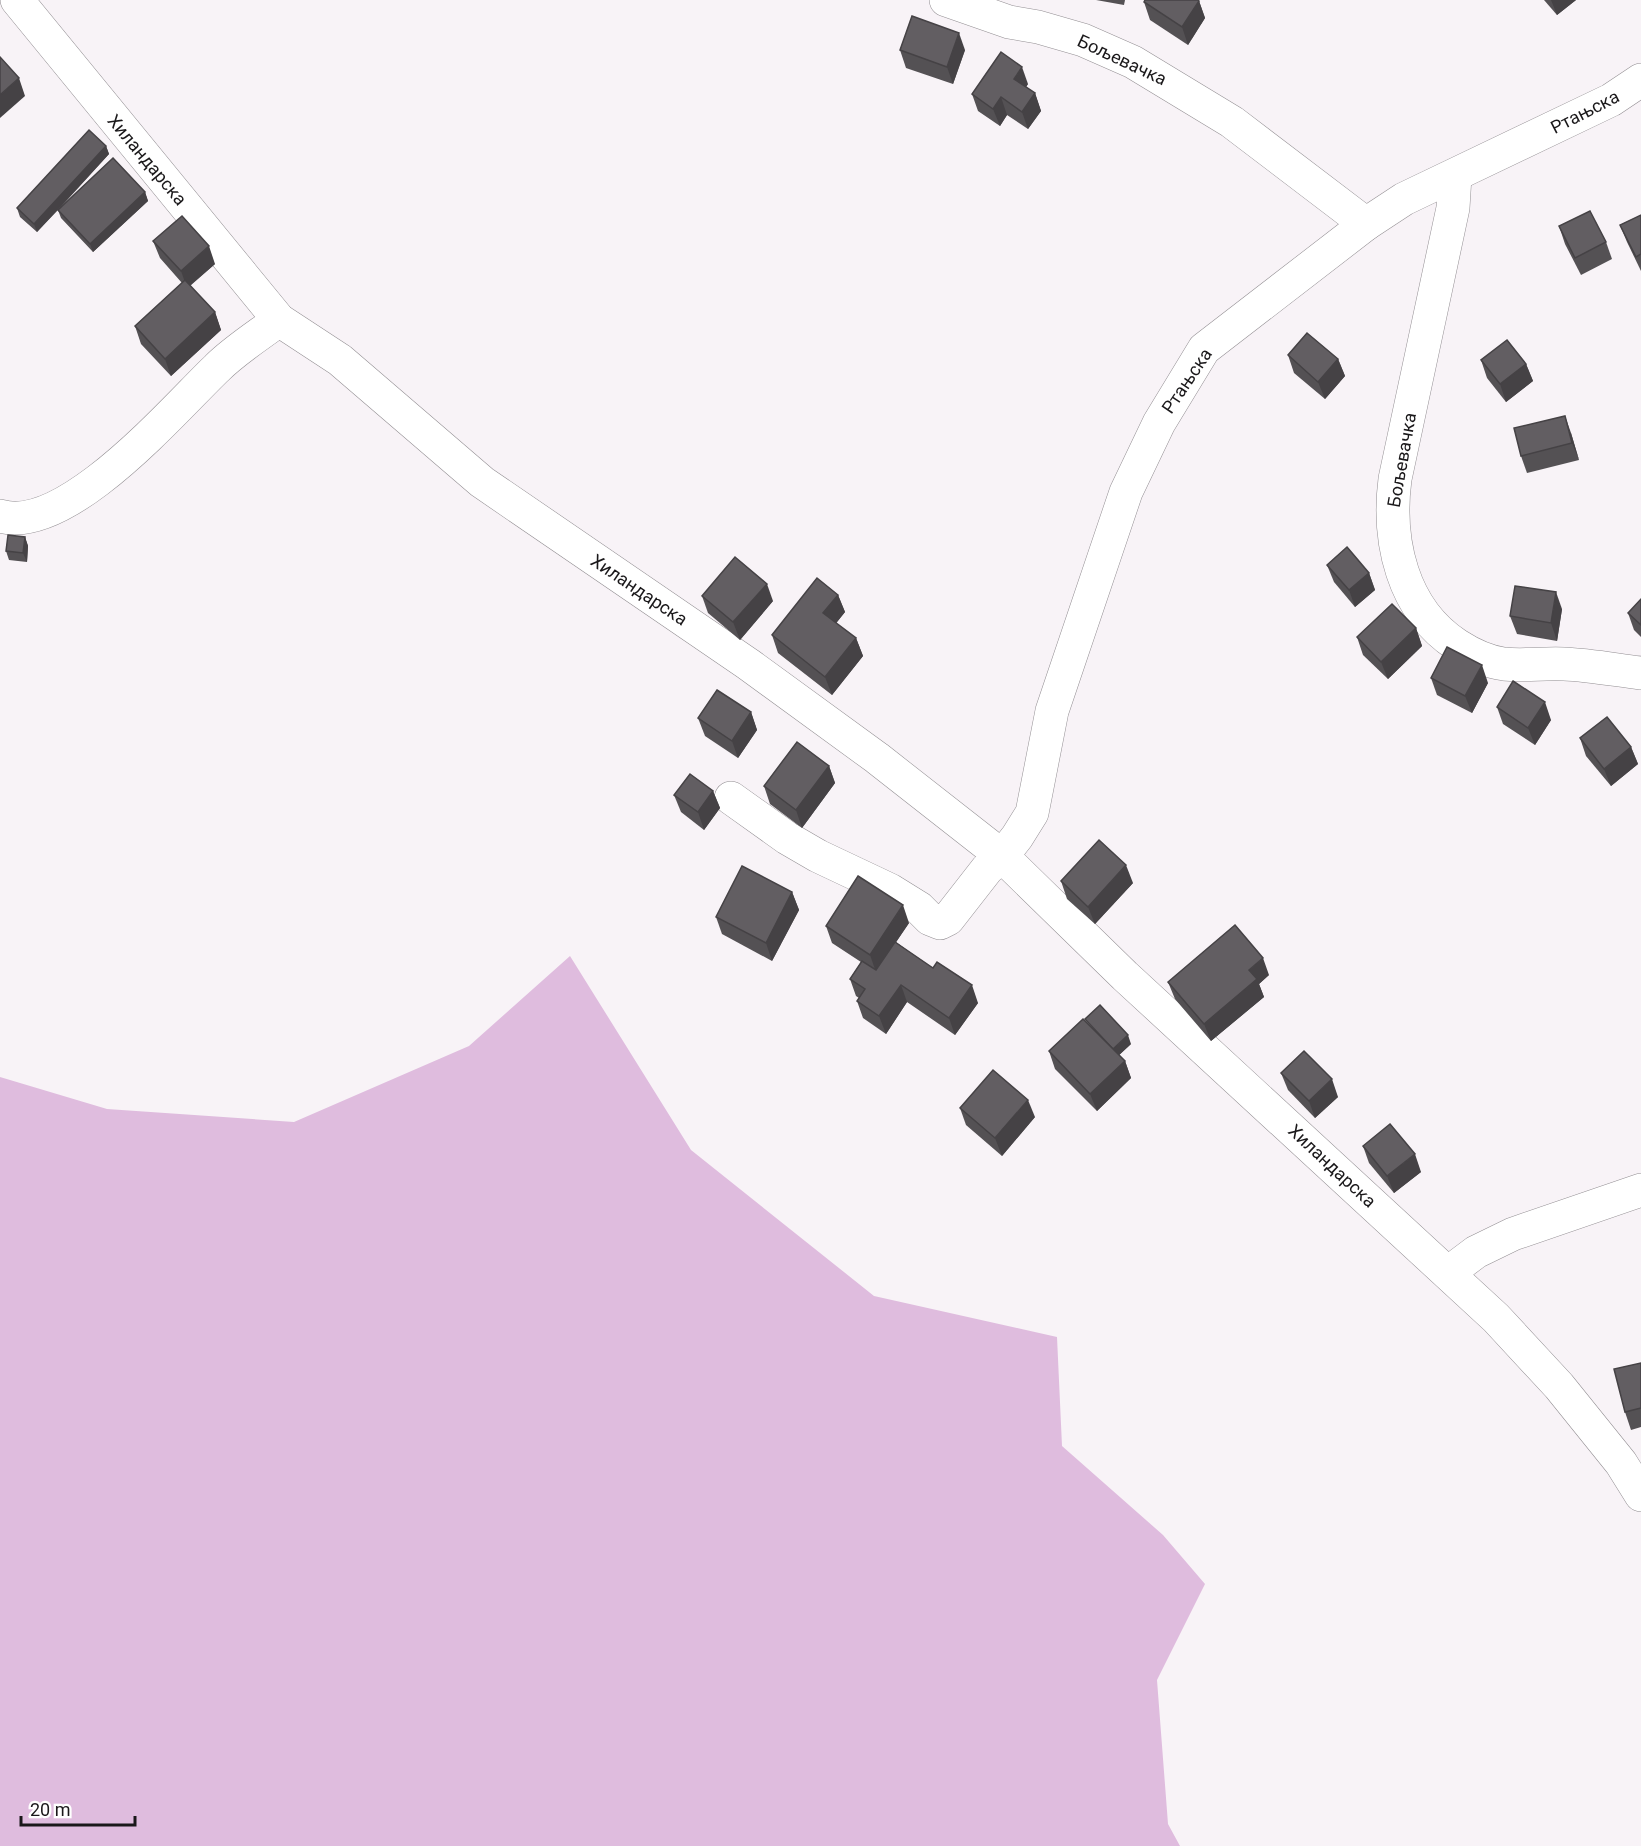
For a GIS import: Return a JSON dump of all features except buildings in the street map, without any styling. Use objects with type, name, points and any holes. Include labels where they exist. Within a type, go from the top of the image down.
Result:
[{"type":"street","name":"Хиландарска","points":[[16,0],[279,320],[340,360],[482,482],[748,664],[877,758],[1002,856],[1125,976],[1496,1318],[1559,1386],[1621,1463],[1641,1495]]},
{"type":"street","name":"Бољевачка","points":[[946,0],[1009,22],[1038,27],[1083,40],[1133,62],[1232,122],[1366,224]]},
{"type":"street","name":"Ртањска","points":[[1002,856],[1032,813],[1052,711],[1126,492],[1159,423],[1204,349],[1366,224],[1404,199],[1611,100],[1641,80]]},
{"type":"street","name":"Бољевачка","points":[[1455,176],[1453,208],[1395,479],[1392,503],[1392,528],[1405,583],[1429,621],[1444,636],[1480,657],[1503,664],[1566,664],[1641,673]]},
{"type":"street","points":[[0,516],[12,519],[58,507],[93,483],[127,457],[219,365],[279,320]]},
{"type":"street","points":[[731,798],[787,838],[818,856],[890,890],[919,908],[930,919],[940,923],[948,919],[987,869],[1002,856]]},
{"type":"street","points":[[1448,1273],[1476,1252],[1513,1234],[1641,1190]]},
{"type":"shaded area","points":[[570,956],[691,1150],[874,1296],[1057,1337],[1062,1446],[1163,1535],[1205,1584],[1157,1680],[1168,1824],[1180,1846],[0,1846],[0,1077],[107,1109],[294,1122],[469,1046]]}]
